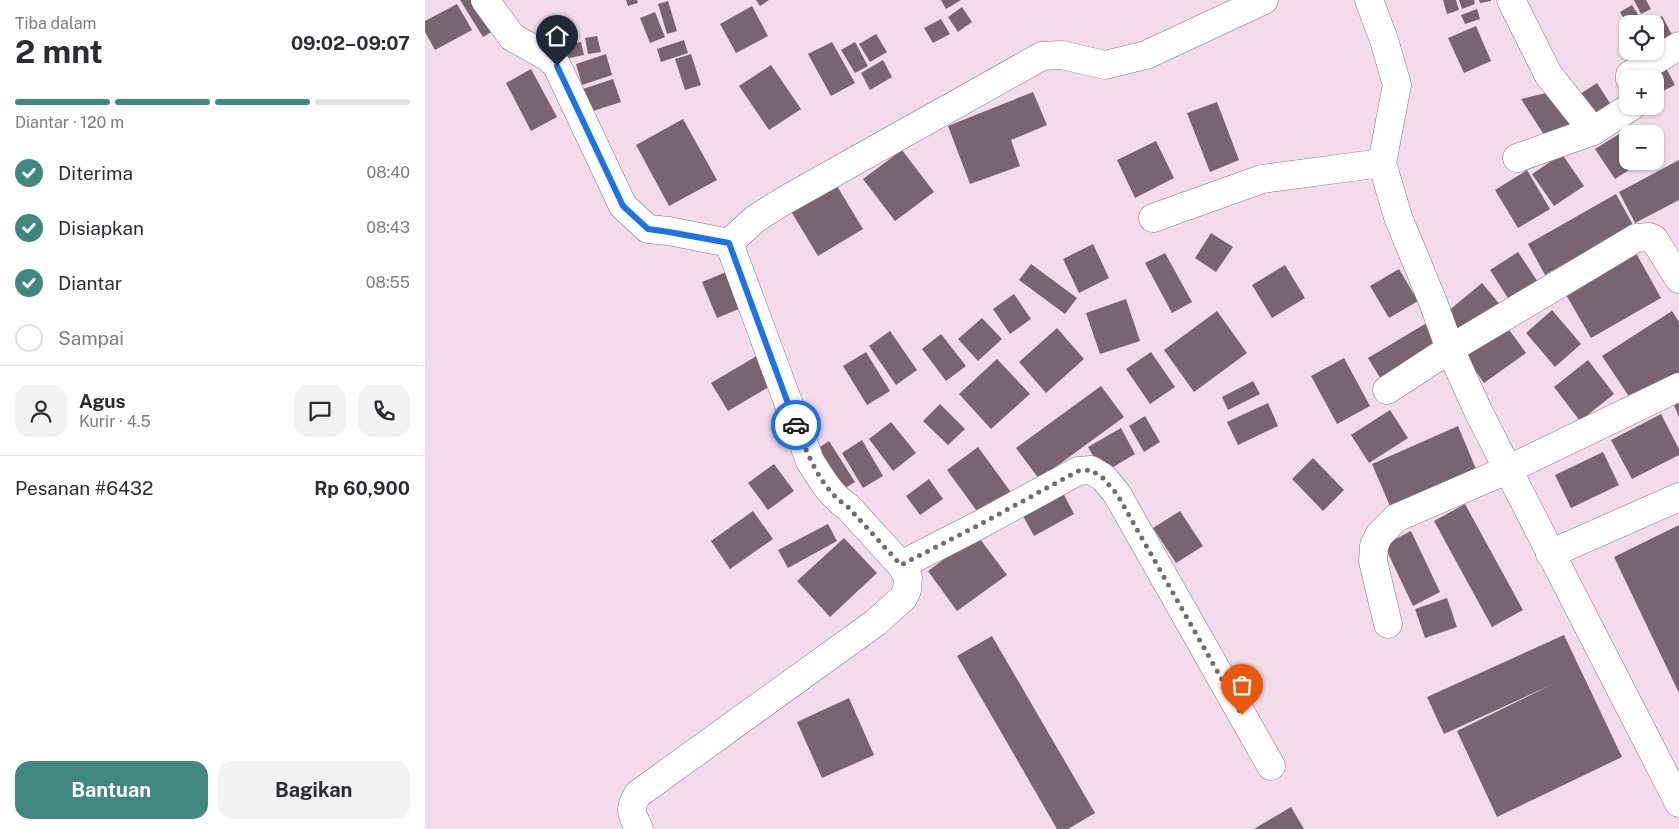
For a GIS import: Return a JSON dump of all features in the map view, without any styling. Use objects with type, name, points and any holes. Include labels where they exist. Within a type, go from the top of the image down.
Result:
[{"type":"street","points":[[485,0],[512,38],[548,57],[557,66],[623,206],[648,229],[729,243]]},
{"type":"street","points":[[729,243],[755,219],[787,199],[1042,56],[1062,55],[1105,65],[1138,57],[1264,0]]},
{"type":"street","points":[[1369,0],[1384,40],[1397,85],[1382,164],[1399,217],[1450,348],[1479,413],[1679,803]]},
{"type":"street","points":[[1511,0],[1549,74],[1593,130]]},
{"type":"street","points":[[1638,70],[1679,46]]},
{"type":"street","points":[[1517,158],[1593,130],[1619,114]]},
{"type":"street","points":[[1153,218],[1262,180],[1382,164]]},
{"type":"street","points":[[1387,390],[1450,348],[1636,238],[1649,237],[1654,239],[1679,280]]},
{"type":"street","points":[[639,829],[631,808],[638,794],[875,623],[903,598],[907,590],[908,577],[901,565],[848,507],[837,500],[830,492],[810,461],[729,243]]},
{"type":"street","points":[[1387,624],[1373,561],[1374,546],[1379,535],[1396,518],[1509,469],[1679,387]]},
{"type":"street","points":[[901,565],[1078,471],[1091,470],[1103,478],[1117,494],[1271,766]]},
{"type":"street","points":[[1550,554],[1679,497]]},
{"type":"building","points":[[460,0],[478,0],[495,30],[483,37]]},
{"type":"building","points":[[626,0],[637,0],[638,3],[628,6]]},
{"type":"building","points":[[756,0],[769,0],[760,6]]},
{"type":"building","points":[[941,0],[961,0],[946,9]]},
{"type":"building","points":[[1443,0],[1456,0],[1459,10],[1447,14]]},
{"type":"building","points":[[1459,0],[1474,0],[1475,4],[1462,9]]},
{"type":"building","points":[[1479,0],[1491,0],[1491,1],[1480,3]]},
{"type":"building","points":[[1634,0],[1646,0],[1651,9],[1641,14]]},
{"type":"building","points":[[668,1],[677,31],[667,34],[658,4]]},
{"type":"building","points":[[457,4],[472,30],[435,50],[425,32],[425,21]]},
{"type":"building","points":[[1632,5],[1638,15],[1622,15],[1620,12]]},
{"type":"building","points":[[752,6],[768,36],[736,53],[720,24]]},
{"type":"building","points":[[962,7],[972,22],[958,32],[948,17]]},
{"type":"building","points":[[1477,9],[1480,19],[1465,24],[1461,15]]},
{"type":"building","points":[[655,12],[665,37],[650,43],[640,18]]},
{"type":"building","points":[[941,19],[950,34],[933,43],[924,28]]},
{"type":"building","points":[[1664,20],[1676,42],[1664,48]]},
{"type":"building","points":[[1476,26],[1491,61],[1464,73],[1448,38]]},
{"type":"building","points":[[876,34],[887,52],[870,62],[859,44]]},
{"type":"building","points":[[597,36],[601,52],[588,54],[585,38]]},
{"type":"building","points":[[684,40],[688,53],[661,62],[657,49]]},
{"type":"building","points":[[581,42],[584,55],[565,59],[562,46]]},
{"type":"building","points":[[832,42],[855,83],[831,96],[808,54]]},
{"type":"building","points":[[855,42],[868,66],[855,73],[841,50]]},
{"type":"building","points":[[606,54],[612,75],[582,85],[576,64]]},
{"type":"building","points":[[691,54],[701,85],[685,90],[675,59]]},
{"type":"building","points":[[883,60],[892,77],[870,90],[861,73]]},
{"type":"building","points":[[771,65],[801,109],[769,130],[739,86]]},
{"type":"building","points":[[1666,68],[1675,85],[1664,90],[1664,70],[1662,70]]},
{"type":"building","points":[[531,69],[557,117],[531,131],[506,83]]},
{"type":"building","points":[[613,79],[621,102],[587,113],[580,90]]},
{"type":"building","points":[[1597,83],[1615,111],[1594,124],[1577,96]]},
{"type":"building","points":[[1555,91],[1575,123],[1548,141],[1521,99]]},
{"type":"building","points":[[1033,92],[1047,125],[1011,140],[1020,166],[970,184],[948,126]]},
{"type":"building","points":[[1217,102],[1239,160],[1210,172],[1187,113]]},
{"type":"building","points":[[683,119],[717,180],[669,206],[636,145]]},
{"type":"building","points":[[1619,134],[1619,170],[1629,170],[1615,179],[1595,149]]},
{"type":"building","points":[[1156,141],[1174,178],[1135,198],[1117,160]]},
{"type":"building","points":[[902,150],[934,192],[895,221],[863,179]]},
{"type":"building","points":[[1562,154],[1584,186],[1554,206],[1532,174]]},
{"type":"building","points":[[1679,160],[1679,200],[1635,223],[1619,192],[1660,170],[1664,170],[1664,168]]},
{"type":"building","points":[[1527,170],[1550,209],[1518,228],[1495,190]]},
{"type":"building","points":[[834,181],[863,229],[818,256],[789,208]]},
{"type":"building","points":[[1616,194],[1633,225],[1545,275],[1528,244]]},
{"type":"building","points":[[1211,233],[1233,247],[1216,272],[1195,258]]},
{"type":"building","points":[[1093,244],[1109,278],[1079,293],[1063,259]]},
{"type":"building","points":[[1518,252],[1540,285],[1511,303],[1490,270]]},
{"type":"building","points":[[1165,253],[1192,302],[1172,313],[1145,263]]},
{"type":"building","points":[[1636,253],[1661,298],[1591,338],[1565,293]]},
{"type":"building","points":[[1031,264],[1077,298],[1065,314],[1019,280]]},
{"type":"building","points":[[1285,265],[1305,298],[1272,318],[1252,285]]},
{"type":"building","points":[[1399,269],[1418,301],[1389,318],[1370,286]]},
{"type":"building","points":[[731,270],[746,306],[717,318],[702,282]]},
{"type":"building","points":[[1482,283],[1502,307],[1461,341],[1441,317]]},
{"type":"building","points":[[1014,294],[1031,319],[1010,334],[993,309]]},
{"type":"building","points":[[1126,299],[1140,341],[1100,354],[1086,313]]},
{"type":"building","points":[[1552,310],[1581,344],[1555,367],[1526,333]]},
{"type":"building","points":[[1217,311],[1247,353],[1194,392],[1164,350]]},
{"type":"building","points":[[1672,311],[1679,322],[1679,374],[1634,404],[1602,356]]},
{"type":"building","points":[[982,318],[1002,339],[978,361],[958,339]]},
{"type":"building","points":[[1425,324],[1441,352],[1385,386],[1368,358]]},
{"type":"building","points":[[1505,324],[1526,353],[1484,383],[1463,353]]},
{"type":"building","points":[[1057,328],[1084,359],[1046,393],[1019,362]]},
{"type":"building","points":[[890,331],[917,370],[896,385],[869,346]]},
{"type":"building","points":[[941,334],[966,366],[946,381],[922,349]]},
{"type":"building","points":[[866,352],[890,391],[867,405],[843,366]]},
{"type":"building","points":[[1151,352],[1175,387],[1150,404],[1126,369]]},
{"type":"building","points":[[760,354],[777,382],[728,411],[711,383]]},
{"type":"building","points":[[1344,358],[1370,406],[1337,424],[1311,376]]},
{"type":"building","points":[[997,359],[1030,394],[991,429],[959,394]]},
{"type":"building","points":[[1588,360],[1614,394],[1580,421],[1554,387]]},
{"type":"building","points":[[1253,381],[1260,394],[1228,410],[1222,397]]},
{"type":"building","points":[[1101,386],[1124,417],[1039,479],[1016,448]]},
{"type":"building","points":[[1268,403],[1278,426],[1238,445],[1227,422]]},
{"type":"building","points":[[1679,403],[1679,417],[1674,405]]},
{"type":"building","points":[[940,404],[965,429],[948,445],[923,421]]},
{"type":"building","points":[[1390,410],[1408,438],[1369,463],[1351,435]]},
{"type":"building","points":[[1661,414],[1679,449],[1679,455],[1632,479],[1611,440]]},
{"type":"building","points":[[1145,416],[1160,442],[1144,452],[1129,426]]},
{"type":"building","points":[[891,422],[916,453],[893,471],[869,439]]},
{"type":"building","points":[[1458,426],[1476,469],[1390,506],[1372,464]]},
{"type":"building","points":[[1121,428],[1135,454],[1103,473],[1088,447]]},
{"type":"building","points":[[862,440],[883,476],[863,488],[842,453]]},
{"type":"building","points":[[829,441],[855,482],[837,493],[811,453]]},
{"type":"building","points":[[978,447],[1013,495],[982,518],[947,470]]},
{"type":"building","points":[[1603,452],[1619,485],[1571,508],[1555,475]]},
{"type":"building","points":[[1313,458],[1344,490],[1323,511],[1292,479]]},
{"type":"building","points":[[774,464],[794,491],[768,510],[748,483]]},
{"type":"building","points":[[929,479],[943,499],[920,515],[906,496]]},
{"type":"building","points":[[1063,493],[1074,514],[1034,536],[1022,514]]},
{"type":"building","points":[[1465,504],[1523,610],[1492,627],[1434,521]]},
{"type":"building","points":[[753,511],[773,539],[730,569],[711,541]]},
{"type":"building","points":[[1180,511],[1203,546],[1176,563],[1153,528]]},
{"type":"building","points":[[828,524],[837,541],[788,568],[778,550]]},
{"type":"building","points":[[1679,525],[1679,693],[1614,557]]},
{"type":"building","points":[[1411,531],[1440,592],[1413,606],[1384,545]]},
{"type":"building","points":[[977,535],[1007,575],[957,611],[928,571]]},
{"type":"building","points":[[844,538],[877,573],[830,617],[797,581]]},
{"type":"building","points":[[1447,598],[1457,627],[1425,638],[1415,609]]},
{"type":"building","points":[[1564,635],[1622,757],[1497,817],[1457,731],[1553,684],[1444,734],[1427,697]]},
{"type":"building","points":[[992,636],[1095,813],[1068,829],[1057,829],[957,656]]},
{"type":"building","points":[[849,698],[874,755],[822,778],[797,722]]},
{"type":"building","points":[[1291,807],[1304,829],[1254,829]]},
{"type":"way so far","points":[[796,425],[810,461],[830,492],[837,500],[848,507],[901,565],[1078,471],[1091,470],[1103,478],[1117,494],[1242,715]]},
{"type":"route","points":[[557,66],[623,206],[648,229],[729,243],[796,425]]}]
